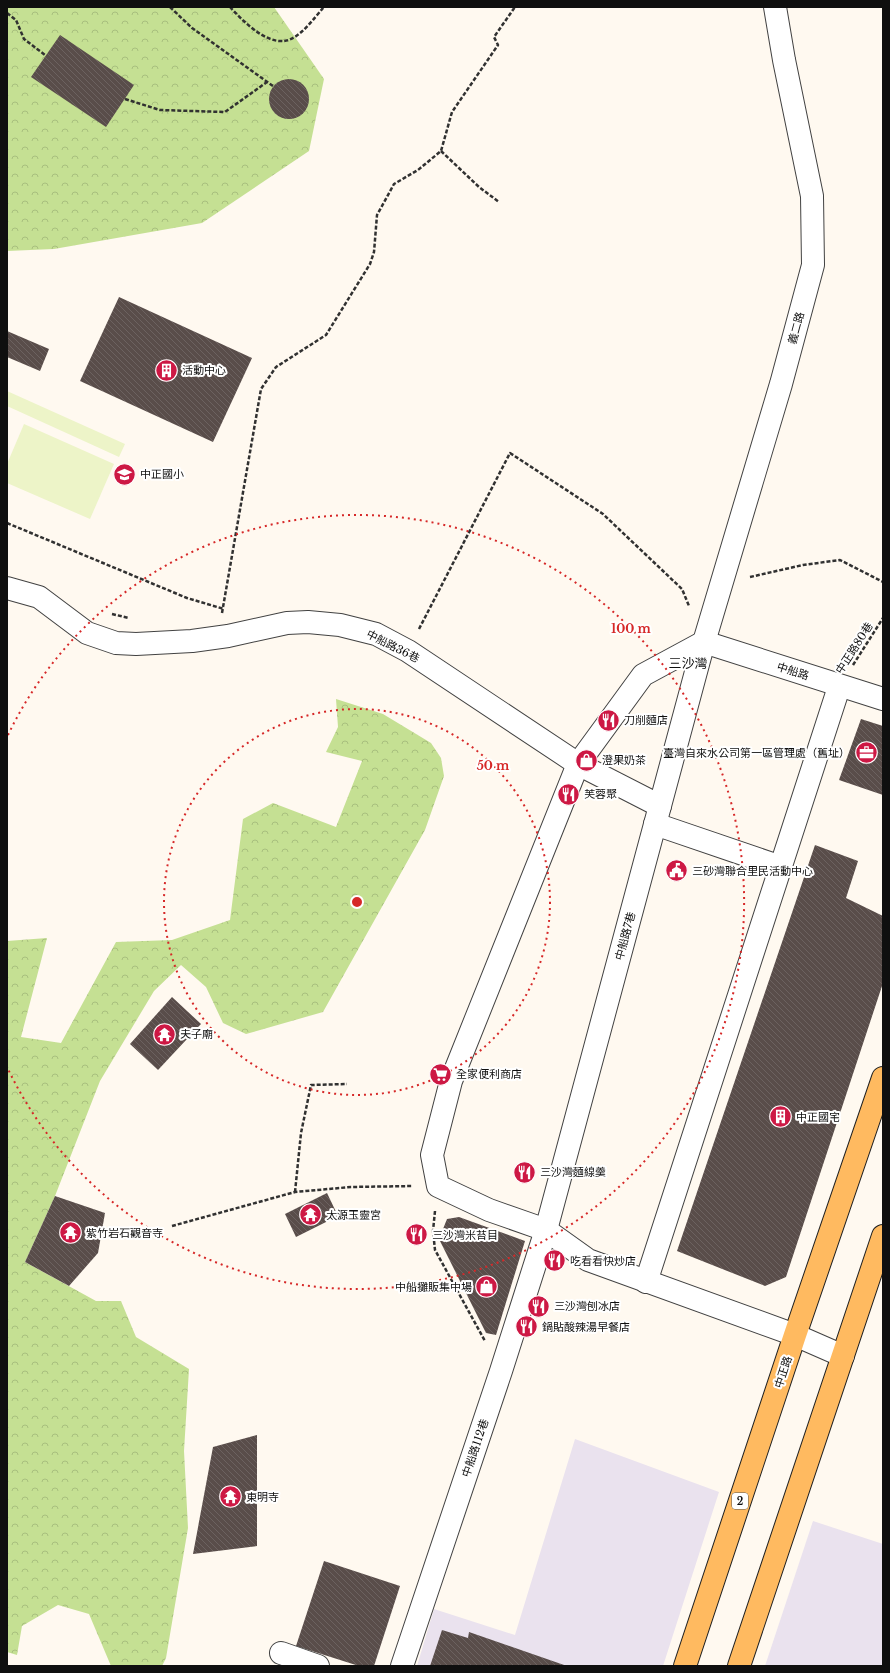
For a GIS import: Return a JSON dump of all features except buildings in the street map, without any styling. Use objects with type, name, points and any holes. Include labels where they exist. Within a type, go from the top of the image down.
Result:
[{"type":"main road","name":"中正路","points":[[685,1666],[795,1335],[883,1078]]},
{"type":"main road","points":[[739,1666],[883,1236]]},
{"type":"street","name":"義二路","points":[[704,642],[781,384],[813,264],[812,196],[784,60],[775,7]]},
{"type":"street","name":"中船路36巷","points":[[7,588],[39,597],[87,633],[116,643],[136,644],[192,641],[252,631],[287,623],[308,622],[353,627],[376,634],[408,651],[657,815],[781,867]]},
{"type":"street","name":"中船路","points":[[704,642],[883,699]]},
{"type":"street","points":[[704,642],[643,675],[578,764],[451,1081],[432,1155],[438,1186],[489,1210],[546,1230],[588,1260],[795,1335],[843,1356]]},
{"type":"street","name":"中船路7巷","points":[[546,1230],[704,642]]},
{"type":"street","points":[[646,1282],[839,686]]},
{"type":"street","name":"中船路112巷","points":[[402,1666],[501,1371],[546,1230]]},
{"type":"street","points":[[281,1653],[318,1666]]},
{"type":"path","points":[[170,7],[192,28],[273,86]]},
{"type":"path","points":[[230,7],[256,31],[271,38],[284,41],[296,35],[309,24],[324,7]]},
{"type":"path","points":[[222,615],[261,389],[276,367],[326,335],[370,264],[374,252],[377,215],[394,184],[418,170],[441,151],[452,112],[498,45],[494,37],[514,8],[510,7]]},
{"type":"path","points":[[7,13],[16,20],[24,39],[45,55]]},
{"type":"path","points":[[125,99],[160,110],[225,112],[267,82]]},
{"type":"path","points":[[441,151],[479,187],[499,202]]},
{"type":"path","points":[[408,651],[510,453],[603,514],[682,589],[704,642]]},
{"type":"path","points":[[8,523],[187,598],[223,609]]},
{"type":"path","points":[[722,583],[803,565],[840,560],[883,582]]},
{"type":"path","points":[[108,614],[136,619]]},
{"type":"path","name":"中正路80巷","points":[[839,686],[883,618]]},
{"type":"path","points":[[295,1192],[301,1133],[311,1085],[347,1084]]},
{"type":"path","points":[[172,1226],[295,1192],[351,1187],[438,1186],[433,1231],[435,1250],[501,1371]]},
{"type":"shaded area","points":[[575,1439],[719,1492],[663,1666],[417,1666],[434,1609],[515,1635]]},
{"type":"shaded area","points":[[813,1521],[883,1544],[883,1666],[765,1666]]},
{"type":"green space","points":[[7,7],[274,7],[324,79],[309,151],[202,223],[54,249],[7,251]]},
{"type":"green space","points":[[7,391],[125,444],[119,457],[7,406]]},
{"type":"green space","points":[[24,424],[114,464],[90,519],[7,483],[7,464]]},
{"type":"green space","points":[[336,699],[383,714],[431,743],[441,758],[444,776],[425,830],[323,1012],[246,1034],[223,1023],[206,987],[181,965],[154,991],[100,1081],[55,1196],[25,1262],[96,1301],[121,1301],[136,1337],[189,1369],[184,1451],[188,1528],[166,1658],[162,1666],[111,1666],[89,1614],[58,1605],[22,1626],[17,1655],[7,1652],[7,941],[47,938],[21,1037],[61,1043],[116,942],[172,940],[230,920],[243,819],[273,803],[336,827],[362,761],[326,752],[338,727]]},
{"type":"place","name":"活動中心","points":[[166,370]]},
{"type":"place","name":"中正國小","points":[[125,474]]},
{"type":"place","name":"刀削麵店","points":[[608,720]]},
{"type":"place","name":"臺灣自來水公司第一區管理處（舊址）","points":[[866,753]]},
{"type":"place","name":"澄果奶茶","points":[[586,760]]},
{"type":"place","name":"芙蓉聚","points":[[569,794]]},
{"type":"place","name":"三砂灣聯合里民活動中心","points":[[676,871]]},
{"type":"place","name":"夫子廟","points":[[165,1034]]},
{"type":"place","name":"全家便利商店","points":[[440,1074]]},
{"type":"place","name":"中正國宅","points":[[781,1117]]},
{"type":"place","name":"三沙灣麵線羹","points":[[525,1172]]},
{"type":"place","name":"太源玉靈宮","points":[[311,1215]]},
{"type":"place","name":"紫竹岩石觀音寺","points":[[70,1233]]},
{"type":"place","name":"三沙灣米苔目","points":[[417,1235]]},
{"type":"place","name":"吃看看快炒店","points":[[554,1261]]},
{"type":"place","name":"中船攤販集中場","points":[[487,1287]]},
{"type":"place","name":"三沙灣刨冰店","points":[[538,1306]]},
{"type":"place","name":"鍋貼酸辣湯早餐店","points":[[527,1327]]},
{"type":"place","name":"東明寺","points":[[231,1497]]},
{"type":"district","name":"三沙灣","points":[[688,663]]}]
